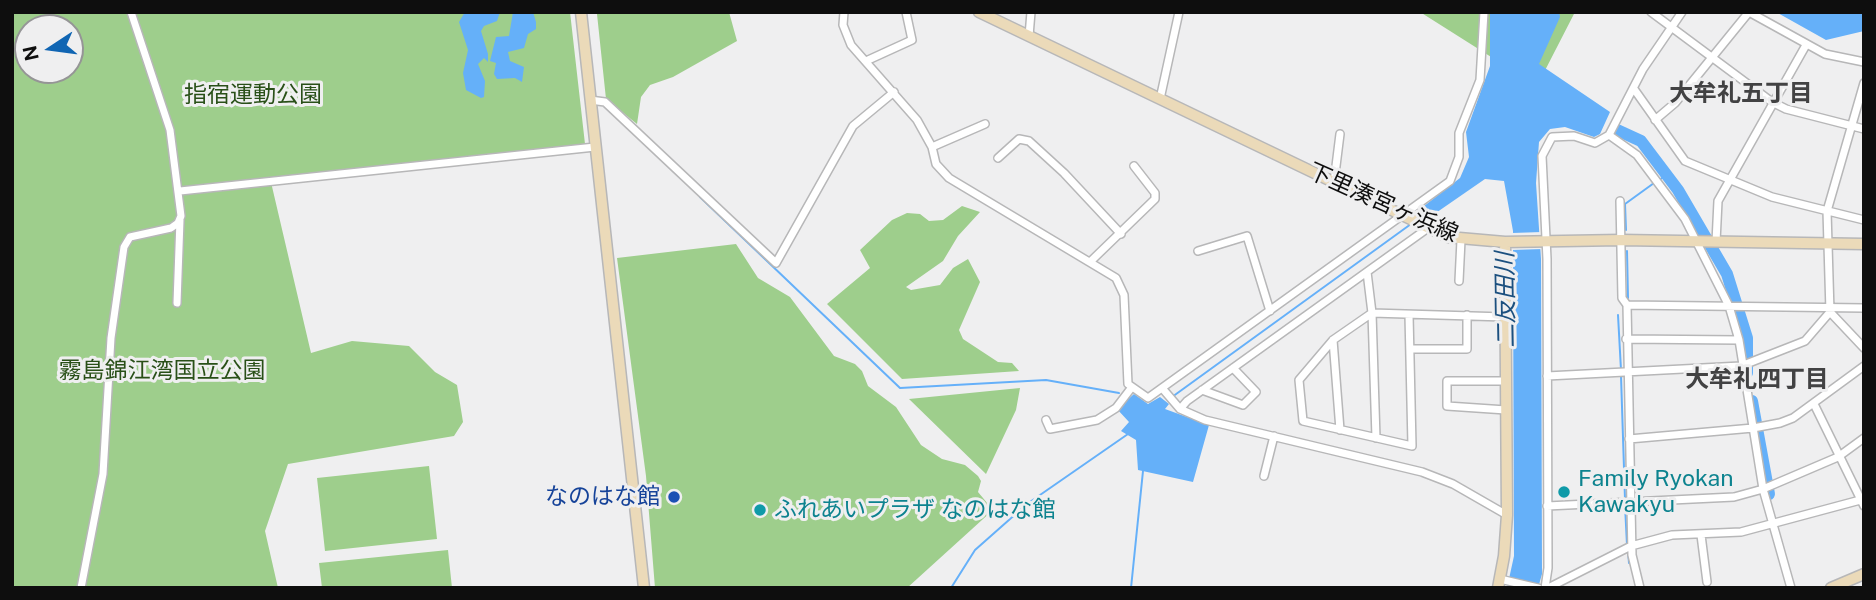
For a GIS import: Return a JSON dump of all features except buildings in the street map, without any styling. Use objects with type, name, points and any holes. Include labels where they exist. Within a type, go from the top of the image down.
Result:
[{"type":"street","points":[[131,12],[170,130],[180,191],[177,303]]},
{"type":"street","points":[[581,12],[644,588]]},
{"type":"street","points":[[844,12],[846,33],[851,45],[917,120],[932,147],[936,164],[948,178],[1116,278],[1121,285],[1128,338],[1128,384],[1147,398],[1450,181],[1459,157],[1459,133],[1480,80],[1484,12]]},
{"type":"street","points":[[866,61],[912,40],[906,12]]},
{"type":"street","name":"下里湊宮ヶ浜線","points":[[979,12],[1428,228],[1461,240],[1864,244]]},
{"type":"street","points":[[1029,36],[1031,12]]},
{"type":"street","points":[[1160,99],[1179,12]]},
{"type":"street","points":[[1651,12],[1772,102],[1786,109],[1864,129]]},
{"type":"street","points":[[1546,588],[1547,376],[1541,165],[1548,140],[1574,136],[1595,144],[1609,135],[1682,12]]},
{"type":"street","points":[[1655,120],[1675,103],[1749,12],[1825,54],[1864,62]]},
{"type":"street","points":[[1714,242],[1718,201],[1772,102],[1807,45]]},
{"type":"street","points":[[1547,376],[1744,365],[1805,341],[1830,310],[1827,211],[1864,83]]},
{"type":"street","points":[[1634,89],[1685,161],[1772,197],[1864,220]]},
{"type":"street","points":[[590,100],[605,102],[776,263],[853,126],[894,92]]},
{"type":"street","points":[[932,147],[985,124]]},
{"type":"street","points":[[1334,183],[1340,134]]},
{"type":"street","points":[[1609,135],[1627,145],[1685,219],[1729,306],[1744,365],[1772,524],[1791,588]]},
{"type":"street","points":[[998,158],[1019,139],[1029,141],[1121,234]]},
{"type":"street","points":[[180,191],[595,147]]},
{"type":"street","points":[[1091,261],[1155,199],[1155,193],[1134,166]]},
{"type":"street","points":[[1620,201],[1622,298],[1627,305],[1623,373],[1629,439],[1628,547],[1640,588]]},
{"type":"street","points":[[81,588],[103,474],[111,338],[124,247],[128,238],[134,235],[171,228],[180,220]]},
{"type":"street","points":[[1177,406],[1428,228]]},
{"type":"street","points":[[1198,251],[1247,236],[1270,311]]},
{"type":"street","points":[[1460,281],[1461,240]]},
{"type":"street","points":[[1505,242],[1507,515],[1499,583],[1538,588]]},
{"type":"street","points":[[1367,272],[1372,313],[1376,438]]},
{"type":"street","points":[[1627,305],[1830,310],[1864,308]]},
{"type":"street","points":[[1830,310],[1864,348]]},
{"type":"street","points":[[1409,314],[1412,446],[1303,421],[1299,380],[1334,340],[1372,313],[1467,315],[1506,317]]},
{"type":"street","points":[[1410,349],[1467,349],[1467,315]]},
{"type":"street","points":[[1626,339],[1739,340]]},
{"type":"street","points":[[1334,340],[1340,430]]},
{"type":"street","points":[[1629,439],[1755,428],[1793,418],[1864,366]]},
{"type":"street","points":[[1202,390],[1243,405],[1256,392],[1233,368]]},
{"type":"street","points":[[1506,381],[1447,381],[1447,406],[1506,410]]},
{"type":"street","points":[[1046,420],[1050,429],[1097,420],[1116,408],[1132,387]]},
{"type":"street","points":[[1163,389],[1177,406],[1205,419],[1422,472],[1453,484],[1507,515]]},
{"type":"street","points":[[1546,588],[1628,547],[1672,535],[1732,534],[1862,502],[1814,404]]},
{"type":"street","points":[[1264,476],[1273,436]]},
{"type":"street","points":[[1547,506],[1734,497],[1766,488],[1838,457],[1864,438]]},
{"type":"street","points":[[1701,535],[1707,582]]},
{"type":"street","points":[[1830,588],[1864,574]]},
{"type":"green space","name":"霧島錦江湾国立公園","points":[[12,12],[570,12],[585,144],[270,178],[311,353],[352,341],[409,346],[435,372],[457,385],[463,422],[454,436],[288,464],[265,531],[278,588],[12,588]]},
{"type":"green space","points":[[729,12],[737,41],[673,77],[650,85],[641,97],[637,124],[606,99],[597,14]]},
{"type":"green space","points":[[1420,12],[1575,12],[1537,86]]},
{"type":"green space","points":[[962,206],[980,212],[958,236],[943,261],[906,287],[911,290],[940,285],[953,268],[968,259],[980,282],[959,330],[963,339],[998,362],[1012,363],[1019,371],[902,379],[827,304],[870,268],[860,250],[892,220],[907,213],[920,214],[929,221],[943,220]]},
{"type":"green space","points":[[736,244],[758,278],[790,297],[834,356],[855,364],[862,371],[868,386],[896,407],[921,445],[942,459],[965,465],[981,481],[978,492],[993,510],[907,588],[655,588],[646,476],[617,258]]},
{"type":"green space","points":[[1020,388],[1016,410],[986,474],[909,399]]},
{"type":"green space","points":[[429,466],[437,539],[325,551],[317,478]]},
{"type":"green space","points":[[448,550],[452,588],[322,588],[319,563]]},
{"type":"water","points":[[465,12],[500,12],[497,21],[484,26],[481,31],[488,62],[484,58],[478,64],[485,81],[484,97],[481,98],[466,90],[463,73],[468,50],[459,22]]},
{"type":"water","points":[[513,12],[533,12],[536,22],[536,29],[528,34],[524,48],[508,52],[510,61],[524,67],[522,82],[515,78],[497,79],[494,74],[496,63],[490,61],[496,37],[509,36]]},
{"type":"water","points":[[1490,12],[1559,12],[1560,17],[1539,64],[1610,112],[1600,134],[1594,137],[1565,127],[1550,129],[1539,142],[1536,183],[1541,259],[1542,574],[1538,588],[1507,588],[1514,556],[1513,231],[1504,181],[1485,179],[1430,217],[1419,210],[1460,178],[1469,157],[1466,132],[1490,66]]},
{"type":"water","points":[[1776,12],[1864,12],[1864,31],[1826,40]]},
{"type":"water","points":[[1134,394],[1148,404],[1160,397],[1169,404],[1165,409],[1209,425],[1193,482],[1138,470],[1136,440],[1121,431],[1129,422],[1117,409]]},
{"type":"pier","points":[[1542,232],[1543,249],[1512,250],[1512,233]]},
{"type":"waterway","points":[[1617,130],[1641,141],[1678,190],[1727,274],[1747,338],[1747,373]]},
{"type":"waterway","points":[[1659,180],[1667,175]]},
{"type":"waterway","points":[[1626,230],[1625,204],[1654,183]]},
{"type":"waterway","points":[[700,197],[900,388],[1046,380],[1119,393]]},
{"type":"waterway","points":[[1172,397],[1411,224]]},
{"type":"waterway","points":[[1627,251],[1628,298]]},
{"type":"waterway","points":[[1618,315],[1621,370]]},
{"type":"waterway","points":[[1621,376],[1625,499]]},
{"type":"waterway","points":[[1752,401],[1769,494]]},
{"type":"waterway","points":[[951,588],[975,550],[1027,504],[1128,434]]},
{"type":"waterway","points":[[1131,588],[1143,471]]},
{"type":"waterway","points":[[1625,505],[1627,545]]},
{"type":"waterway","points":[[1628,550],[1629,563]]},
{"type":"place","name":"Family Ryokan Kawakyu","points":[[1564,492]]},
{"type":"place","name":"なのはな館","points":[[674,497]]},
{"type":"place","name":"ふれあいプラザ なのはな館","points":[[760,510]]},
{"type":"district","name":"大牟礼五丁目","points":[[1741,94]]},
{"type":"district","name":"大牟礼四丁目","points":[[1757,380]]},
{"type":"park label","name":"指宿運動公園","points":[[253,95]]},
{"type":"water label","name":"二反田川","points":[[1506,300]]}]
